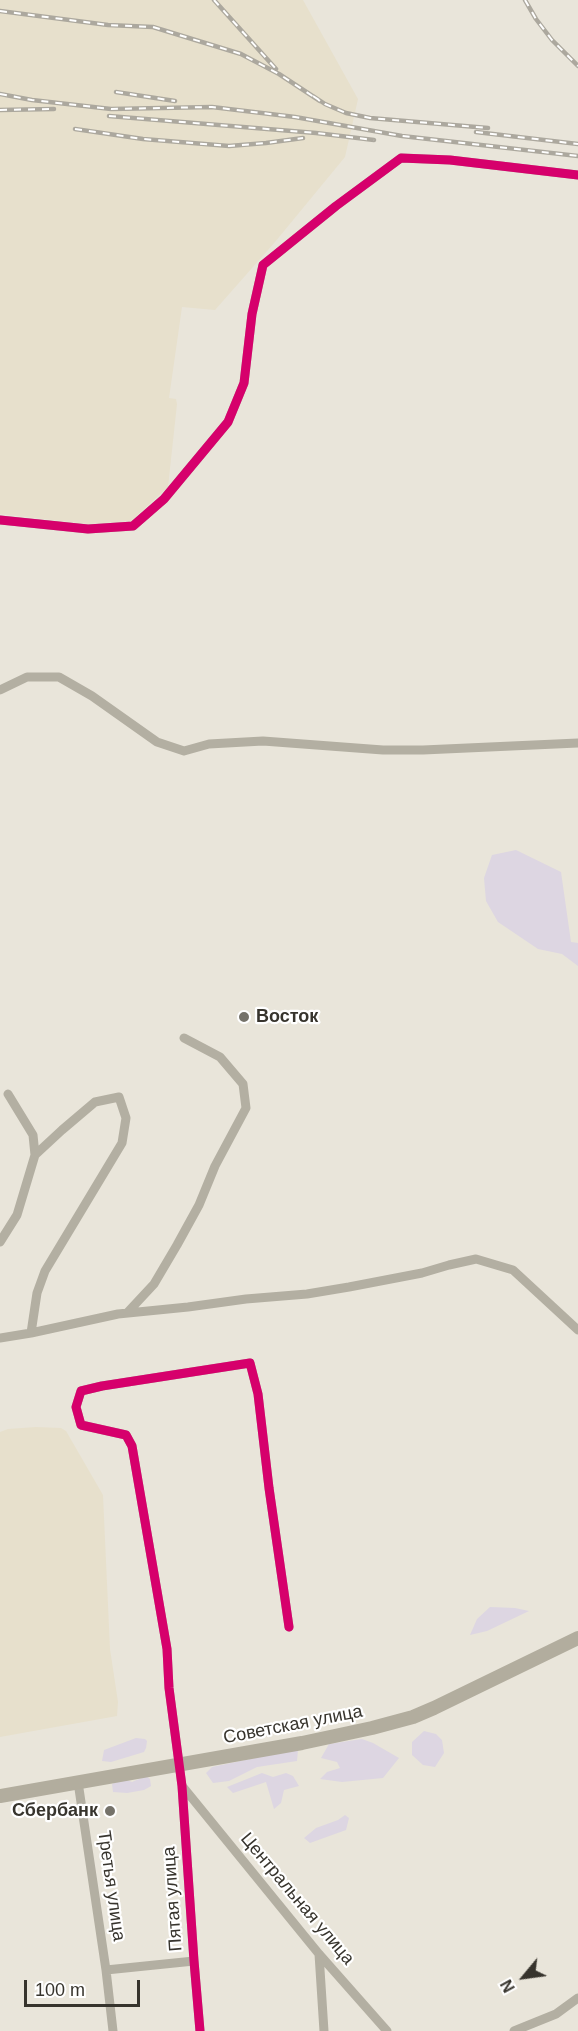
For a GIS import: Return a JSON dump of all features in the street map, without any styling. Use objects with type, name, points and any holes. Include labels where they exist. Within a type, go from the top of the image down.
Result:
[{"type":"main road","name":"Советская улица","points":[[0,1796],[302,1743],[413,1717],[578,1638]]},
{"type":"street","points":[[0,520],[88,529],[133,526],[164,499],[228,422],[244,383],[252,314],[263,265],[336,206],[401,158],[450,160],[578,175]]},
{"type":"street","points":[[0,690],[27,677],[59,677],[92,696],[157,742],[184,751],[209,744],[263,741],[403,750],[578,743]]},
{"type":"street","points":[[127,1313],[154,1284],[177,1245],[246,1108],[243,1084],[220,1057],[184,1038]]},
{"type":"street","points":[[0,1242],[17,1215],[35,1155],[33,1135],[8,1094]]},
{"type":"street","points":[[31,1333],[38,1293],[45,1271],[122,1143],[126,1118],[119,1097],[95,1102],[35,1155]]},
{"type":"street","points":[[0,1338],[127,1313],[307,1294],[422,1273],[476,1259],[513,1270],[578,1330]]},
{"type":"street","name":"Пятая улица","points":[[200,2031],[182,1786],[169,1688],[167,1649],[132,1446],[126,1436],[81,1425],[76,1407],[81,1391],[250,1363],[258,1394],[268,1488],[289,1627]]},
{"type":"street","name":"Третья улица","points":[[78,1782],[106,1970],[112,2031]]},
{"type":"street","name":"Центральная улица","points":[[182,1786],[319,1954],[387,2031]]},
{"type":"street","points":[[319,1954],[324,2031]]},
{"type":"street","points":[[106,1970],[194,1961]]},
{"type":"street","points":[[514,2031],[556,2014],[578,1998]]},
{"type":"shaded area","points":[[0,0],[303,0],[358,99],[345,157],[275,242],[215,310],[182,307],[169,398],[176,399],[177,404],[168,487],[131,521],[88,524],[0,514]]},
{"type":"shaded area","points":[[516,850],[561,872],[571,942],[578,943],[578,966],[562,954],[538,949],[498,922],[486,901],[484,878],[492,855]]},
{"type":"shaded area","points":[[61,1428],[66,1431],[103,1495],[110,1649],[118,1702],[117,1716],[0,1737],[0,1432],[8,1429]]},
{"type":"shaded area","points":[[490,1607],[529,1611],[487,1631],[470,1635],[477,1619]]},
{"type":"shaded area","points":[[424,1731],[436,1734],[442,1740],[444,1753],[435,1767],[423,1765],[412,1755],[412,1742]]},
{"type":"shaded area","points":[[136,1738],[147,1741],[144,1752],[111,1762],[102,1761],[104,1750]]},
{"type":"shaded area","points":[[362,1739],[399,1758],[383,1778],[342,1782],[320,1779],[327,1772],[340,1768],[337,1762],[321,1758],[329,1744]]},
{"type":"shaded area","points":[[298,1750],[297,1761],[257,1767],[229,1781],[213,1783],[206,1773],[212,1767]]},
{"type":"shaded area","points":[[262,1773],[273,1777],[286,1773],[293,1776],[299,1786],[284,1790],[281,1803],[274,1809],[266,1782],[233,1793],[227,1787]]},
{"type":"shaded area","points":[[146,1776],[150,1779],[151,1786],[144,1790],[127,1793],[113,1792],[112,1784],[124,1779],[132,1782]]},
{"type":"shaded area","points":[[345,1815],[349,1818],[346,1830],[310,1843],[304,1838],[316,1828]]},
{"type":"railway","points":[[214,0],[276,69]]},
{"type":"railway","points":[[525,0],[552,40],[578,66]]},
{"type":"railway","points":[[0,11],[108,25],[153,27],[241,54],[279,74],[320,101]]},
{"type":"railway","points":[[116,92],[175,101]]},
{"type":"railway","points":[[0,94],[111,109],[212,107],[295,117],[402,136],[578,156]]},
{"type":"railway","points":[[313,96],[346,113],[370,118],[488,128]]},
{"type":"railway","points":[[0,110],[54,109]]},
{"type":"railway","points":[[109,116],[374,140]]},
{"type":"railway","points":[[75,129],[143,139],[229,146],[303,138]]},
{"type":"railway","points":[[476,132],[578,144]]},
{"type":"cycle path","points":[[0,520],[88,529],[133,526],[164,499],[228,422],[244,383],[252,314],[263,265],[336,206],[401,158],[450,160],[578,175]]},
{"type":"cycle path","points":[[200,2031],[182,1786],[169,1688],[167,1649],[132,1446],[126,1435],[81,1425],[76,1407],[81,1391],[250,1363],[258,1394],[289,1627]]},
{"type":"place","name":"Восток","points":[[244,1017]]},
{"type":"place","name":"Сбербанк","points":[[110,1811]]}]
